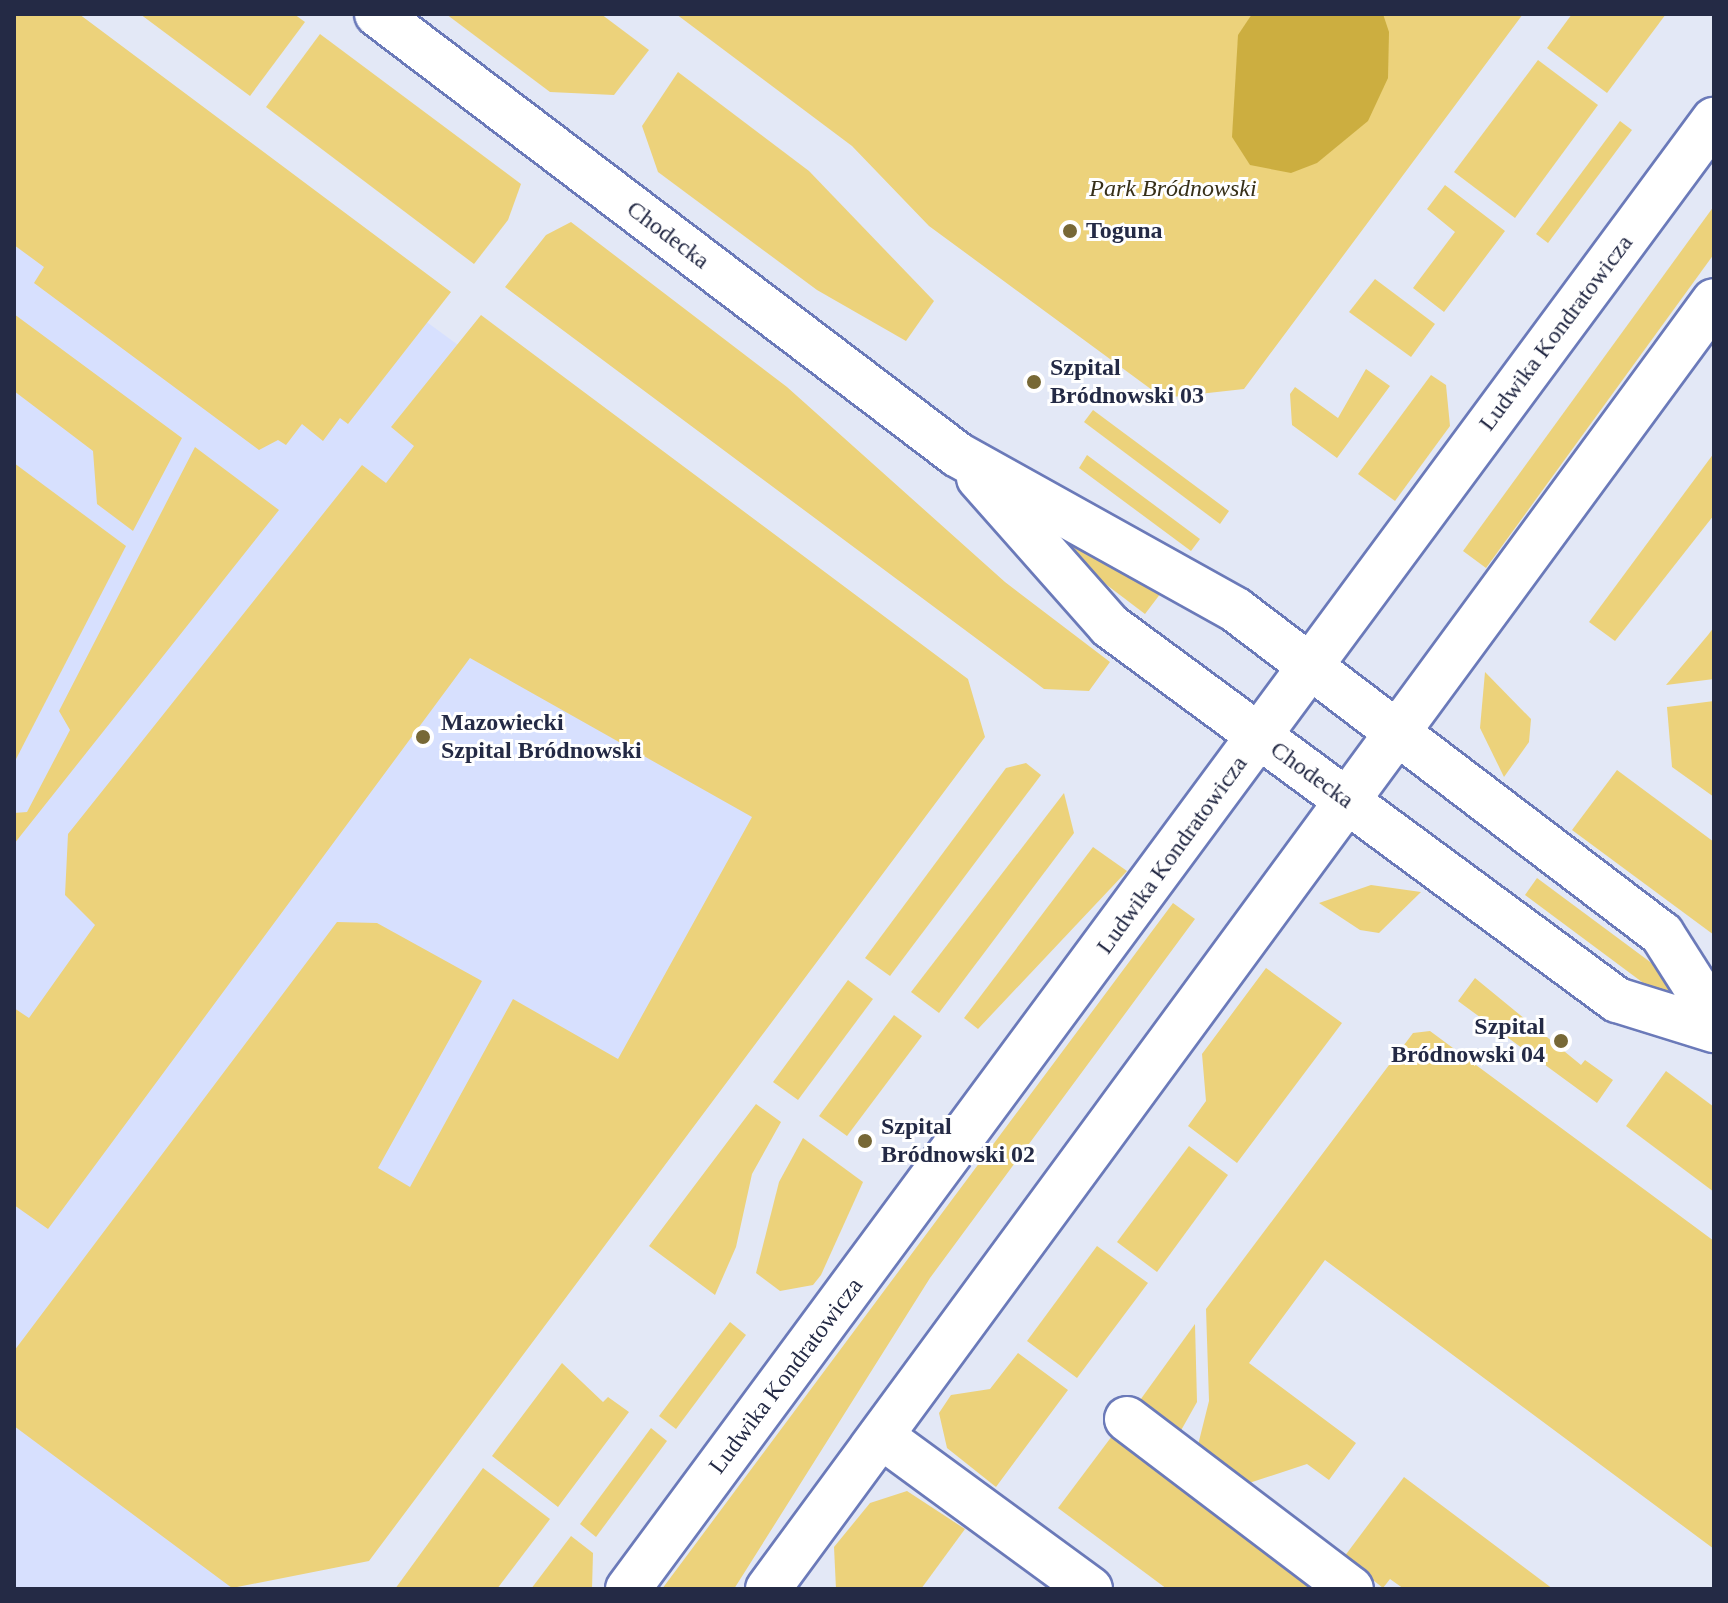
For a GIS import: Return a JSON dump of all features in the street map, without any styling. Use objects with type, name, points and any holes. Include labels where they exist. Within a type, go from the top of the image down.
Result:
[{"type":"main road","name":"Chodecka","points":[[377,14],[958,455],[1199,583],[1396,737],[1662,934],[1714,1016]]},
{"type":"main road","name":"Ludwika Kondratowicza","points":[[628,1589],[1714,120]]},
{"type":"main road","points":[[768,1589],[1350,802],[1714,301]]},
{"type":"main road","name":"Chodecka","points":[[958,455],[1110,626],[1617,1000],[1714,1030]]},
{"type":"main road","points":[[1127,1419],[1351,1589]]},
{"type":"main road","points":[[881,1436],[1090,1589]]},
{"type":"shaded area","points":[[1252,14],[1383,14],[1389,32],[1388,78],[1368,121],[1317,163],[1291,173],[1250,165],[1232,137],[1238,35]]},
{"type":"shaded area","name":"Mazowiecki Szpital Bródnowski","points":[[14,18],[458,345],[840,843],[325,1533],[228,1589],[14,1589]]},
{"type":"green space","points":[[14,14],[79,14],[451,292],[348,424],[340,418],[323,441],[302,424],[286,445],[278,440],[259,450],[34,283],[44,267],[14,245]]},
{"type":"green space","points":[[140,14],[294,14],[305,22],[250,96]]},
{"type":"green space","points":[[446,14],[601,14],[649,50],[614,95],[550,92]]},
{"type":"green space","name":"Park Bródnowski","points":[[676,14],[1523,14],[1244,389],[1163,398],[929,226],[852,146]]},
{"type":"green space","points":[[1572,14],[1666,14],[1607,93],[1547,48]]},
{"type":"green space","points":[[320,34],[521,184],[508,220],[474,264],[266,107]]},
{"type":"green space","points":[[1538,60],[1598,105],[1515,218],[1454,172]]},
{"type":"green space","points":[[678,72],[809,171],[934,301],[906,341],[817,290],[658,172],[642,126]]},
{"type":"green space","points":[[1620,121],[1632,130],[1548,243],[1536,234]]},
{"type":"green space","points":[[1445,185],[1505,231],[1444,312],[1413,288],[1455,232],[1427,209]]},
{"type":"green space","points":[[1714,206],[1714,254],[1486,568],[1463,551]]},
{"type":"green space","points":[[571,222],[787,387],[1005,582],[1110,662],[1089,691],[1044,689],[505,287],[546,235]]},
{"type":"green space","points":[[1375,279],[1435,324],[1411,357],[1349,312]]},
{"type":"green space","points":[[14,314],[182,438],[133,531],[97,504],[93,451],[14,391]]},
{"type":"green space","points":[[481,315],[968,679],[985,737],[369,1561],[232,1588],[14,1426],[14,1351],[337,922],[377,923],[482,981],[378,1168],[410,1187],[513,999],[618,1059],[752,817],[470,658],[48,1229],[14,1205],[14,1008],[29,1018],[95,925],[65,895],[68,834],[362,465],[386,483],[414,446],[391,427]]},
{"type":"green space","points":[[1366,369],[1390,386],[1337,458],[1292,425],[1290,394],[1295,387],[1338,418]]},
{"type":"green space","points":[[1431,375],[1446,385],[1450,426],[1395,501],[1358,474]]},
{"type":"green space","points":[[1093,410],[1229,511],[1220,524],[1084,422]]},
{"type":"green space","points":[[195,447],[279,510],[14,844],[14,813],[27,812],[70,730],[59,711]]},
{"type":"green space","points":[[1714,453],[1714,515],[1615,641],[1589,622]]},
{"type":"green space","points":[[1087,455],[1200,539],[1191,551],[1079,468]]},
{"type":"green space","points":[[14,463],[126,546],[14,763]]},
{"type":"green space","points":[[1040,512],[1167,585],[1145,614],[1029,526]]},
{"type":"green space","points":[[1714,627],[1714,679],[1666,685],[1708,635]]},
{"type":"green space","points":[[1485,672],[1531,719],[1529,742],[1504,777],[1480,728]]},
{"type":"green space","points":[[1714,701],[1714,797],[1672,767],[1667,707]]},
{"type":"green space","points":[[1026,763],[1041,775],[890,976],[865,958],[1006,768]]},
{"type":"green space","points":[[1617,770],[1714,842],[1714,935],[1572,830]]},
{"type":"green space","points":[[1064,793],[1074,833],[939,1013],[911,992]]},
{"type":"green space","points":[[1093,847],[1127,871],[978,1029],[964,1018]]},
{"type":"green space","points":[[1537,878],[1696,996],[1685,1014],[1525,895]]},
{"type":"green space","points":[[1371,885],[1421,892],[1379,933],[1360,930],[1319,903]]},
{"type":"green space","points":[[1173,903],[1195,919],[930,1278],[734,1589],[662,1589]]},
{"type":"green space","points":[[1266,968],[1342,1023],[1237,1163],[1188,1126],[1206,1101],[1202,1054]]},
{"type":"green space","points":[[1475,978],[1581,1065],[1585,1060],[1613,1080],[1597,1103],[1458,1001]]},
{"type":"green space","points":[[848,980],[873,999],[798,1100],[773,1082]]},
{"type":"green space","points":[[894,1015],[922,1036],[847,1136],[819,1116]]},
{"type":"green space","points":[[1430,1031],[1714,1241],[1714,1549],[1325,1260],[1249,1363],[1356,1443],[1329,1480],[1307,1464],[1246,1484],[1198,1445],[1209,1401],[1206,1309],[1413,1033]]},
{"type":"green space","points":[[1666,1071],[1714,1107],[1714,1192],[1626,1126]]},
{"type":"green space","points":[[756,1104],[781,1122],[752,1174],[736,1247],[715,1295],[649,1246]]},
{"type":"green space","points":[[803,1138],[863,1182],[821,1275],[813,1285],[780,1291],[756,1273],[779,1182]]},
{"type":"green space","points":[[1189,1146],[1228,1175],[1157,1272],[1117,1242]]},
{"type":"green space","points":[[1097,1246],[1148,1283],[1077,1378],[1027,1341]]},
{"type":"green space","points":[[730,1322],[746,1335],[676,1429],[659,1416]]},
{"type":"green space","points":[[1195,1324],[1197,1402],[1179,1434],[1138,1403]]},
{"type":"green space","points":[[1018,1353],[1068,1390],[996,1487],[947,1448],[939,1413],[951,1395],[990,1389]]},
{"type":"green space","points":[[562,1363],[603,1402],[608,1397],[629,1412],[558,1507],[492,1456]]},
{"type":"green space","points":[[651,1428],[667,1441],[596,1537],[580,1524]]},
{"type":"green space","points":[[1115,1432],[1320,1589],[1167,1589],[1058,1508]]},
{"type":"green space","points":[[483,1468],[550,1519],[497,1589],[395,1589]]},
{"type":"green space","points":[[1404,1477],[1553,1589],[1404,1589],[1390,1579],[1383,1588],[1344,1557]]},
{"type":"green space","points":[[907,1491],[965,1529],[921,1589],[836,1589],[834,1547],[870,1503]]},
{"type":"green space","points":[[571,1536],[593,1553],[592,1589],[531,1589]]},
{"type":"place","name":"Toguna","points":[[1070,231]]},
{"type":"place","name":"Szpital Bródnowski 03","points":[[1034,382]]},
{"type":"place","name":"Mazowiecki Szpital Bródnowski","points":[[423,737]]},
{"type":"place","name":"Szpital Bródnowski 04","points":[[1561,1041]]},
{"type":"place","name":"Szpital Bródnowski 02","points":[[865,1141]]}]
